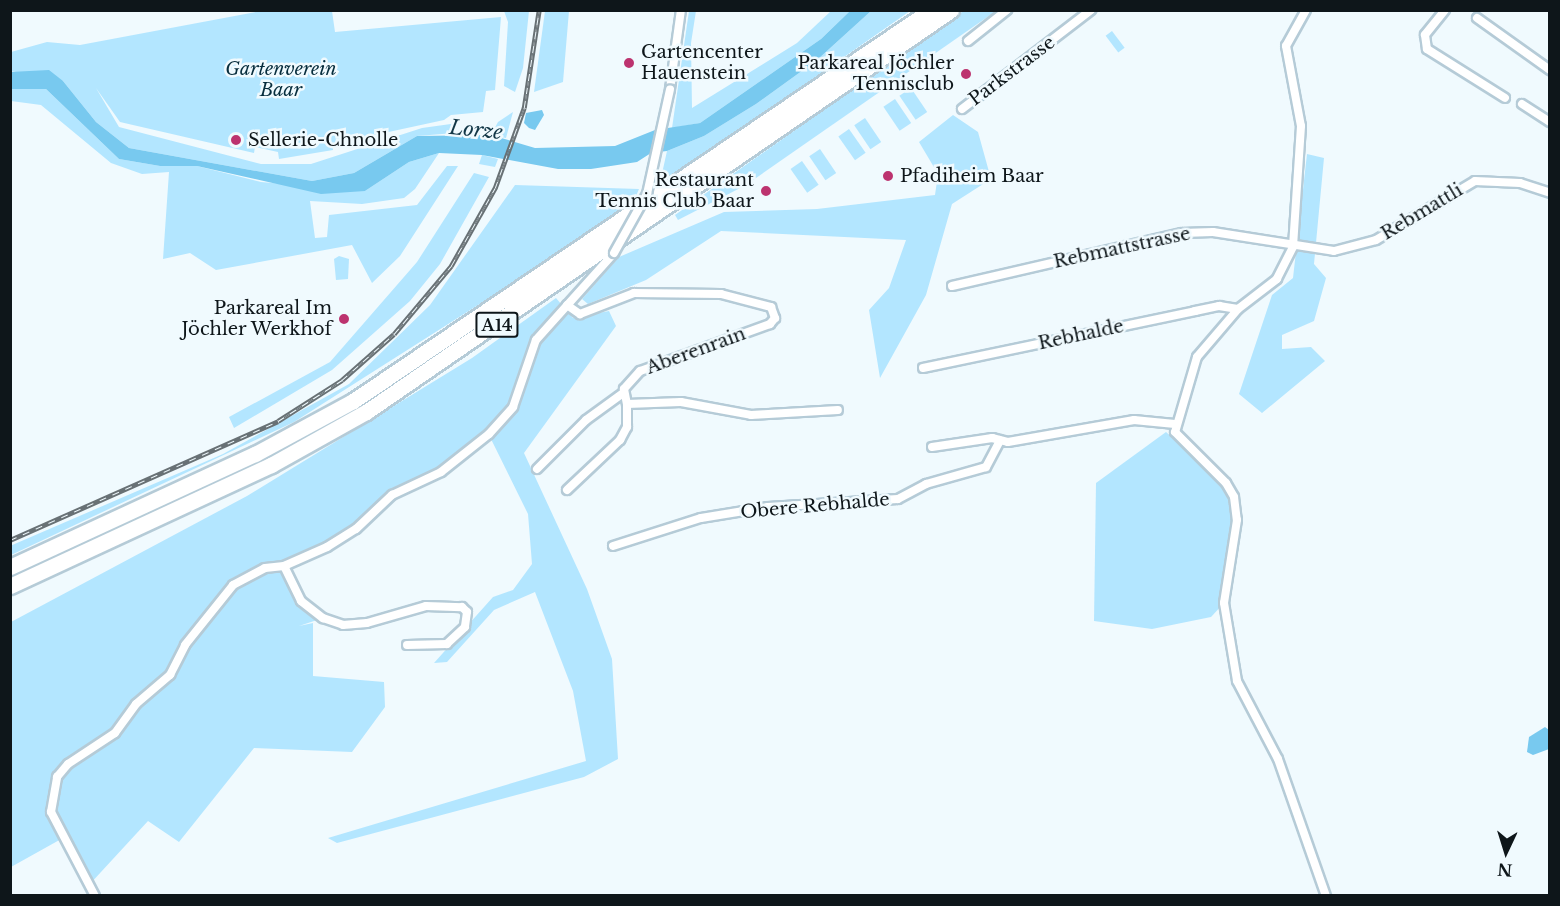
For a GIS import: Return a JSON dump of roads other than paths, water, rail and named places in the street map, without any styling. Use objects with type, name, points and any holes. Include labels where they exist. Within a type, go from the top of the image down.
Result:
[{"type":"highway","name":"A14","points":[[10,567],[255,454],[353,401],[931,10]]},
{"type":"highway","name":"A14","points":[[10,586],[261,470],[366,412],[951,10]]},
{"type":"street","points":[[95,896],[51,812],[57,777],[68,764],[115,733],[136,704],[170,675],[185,645],[233,585],[265,568],[284,566],[307,558],[357,529],[392,495],[441,472],[489,434],[513,407],[536,340],[614,253],[638,214],[654,172],[670,89],[681,10]]},
{"type":"street","points":[[968,42],[1007,10]]},
{"type":"street","name":"Parkstrasse","points":[[962,109],[1091,10]]},
{"type":"street","points":[[1306,10],[1286,46],[1300,126],[1293,247],[1277,279],[1238,309],[1197,357],[1175,424],[1178,439],[1226,483],[1234,497],[1237,520],[1224,603],[1237,681],[1278,759],[1326,896]]},
{"type":"street","points":[[1445,10],[1425,34],[1427,49],[1505,98]]},
{"type":"street","points":[[1477,18],[1550,70]]},
{"type":"street","points":[[1522,104],[1550,122]]},
{"type":"street","name":"Rebmattli","points":[[1293,247],[1334,251],[1376,240],[1475,182],[1520,183],[1550,193]]},
{"type":"street","name":"Rebmattstrasse","points":[[952,286],[1182,233],[1213,232],[1293,247]]},
{"type":"street","name":"Aberenrain","points":[[567,305],[580,314],[634,293],[721,294],[771,307],[775,312],[770,324],[640,371],[624,393]]},
{"type":"street","name":"Rebhalde","points":[[923,368],[1219,306],[1238,309]]},
{"type":"street","points":[[537,469],[586,420],[624,393],[627,404],[627,427],[620,440],[567,490]]},
{"type":"street","name":"Aberenrain","points":[[627,404],[681,402],[751,415],[838,410]]},
{"type":"street","points":[[932,447],[992,438],[1000,441],[1134,420],[1175,424]]},
{"type":"street","name":"Obere Rebhalde","points":[[613,546],[700,518],[768,507],[898,499],[926,484],[986,467],[1000,441]]},
{"type":"street","points":[[284,566],[301,601],[323,618],[343,625],[368,623],[426,606],[462,607],[467,612],[467,623],[447,644],[407,645]]},
{"type":"railway","points":[[10,540],[278,421],[342,380],[394,334],[451,266],[495,188],[524,108],[539,10]]},
{"type":"place","name":"Gartencenter Hauenstein","points":[[629,63]]},
{"type":"place","name":"Parkareal Jöchler Tennisclub","points":[[966,74]]},
{"type":"place","name":"Sellerie-Chnolle","points":[[236,140]]},
{"type":"place","name":"Pfadiheim Baar","points":[[888,176]]},
{"type":"place","name":"Restaurant Tennis Club Baar","points":[[766,191]]},
{"type":"place","name":"Parkareal Im Jöchler Werkhof","points":[[344,319]]},
{"type":"park label","name":"Gartenverein Baar","points":[[281,80]]},
{"type":"water label","name":"Lorze","points":[[476,130]]}]
